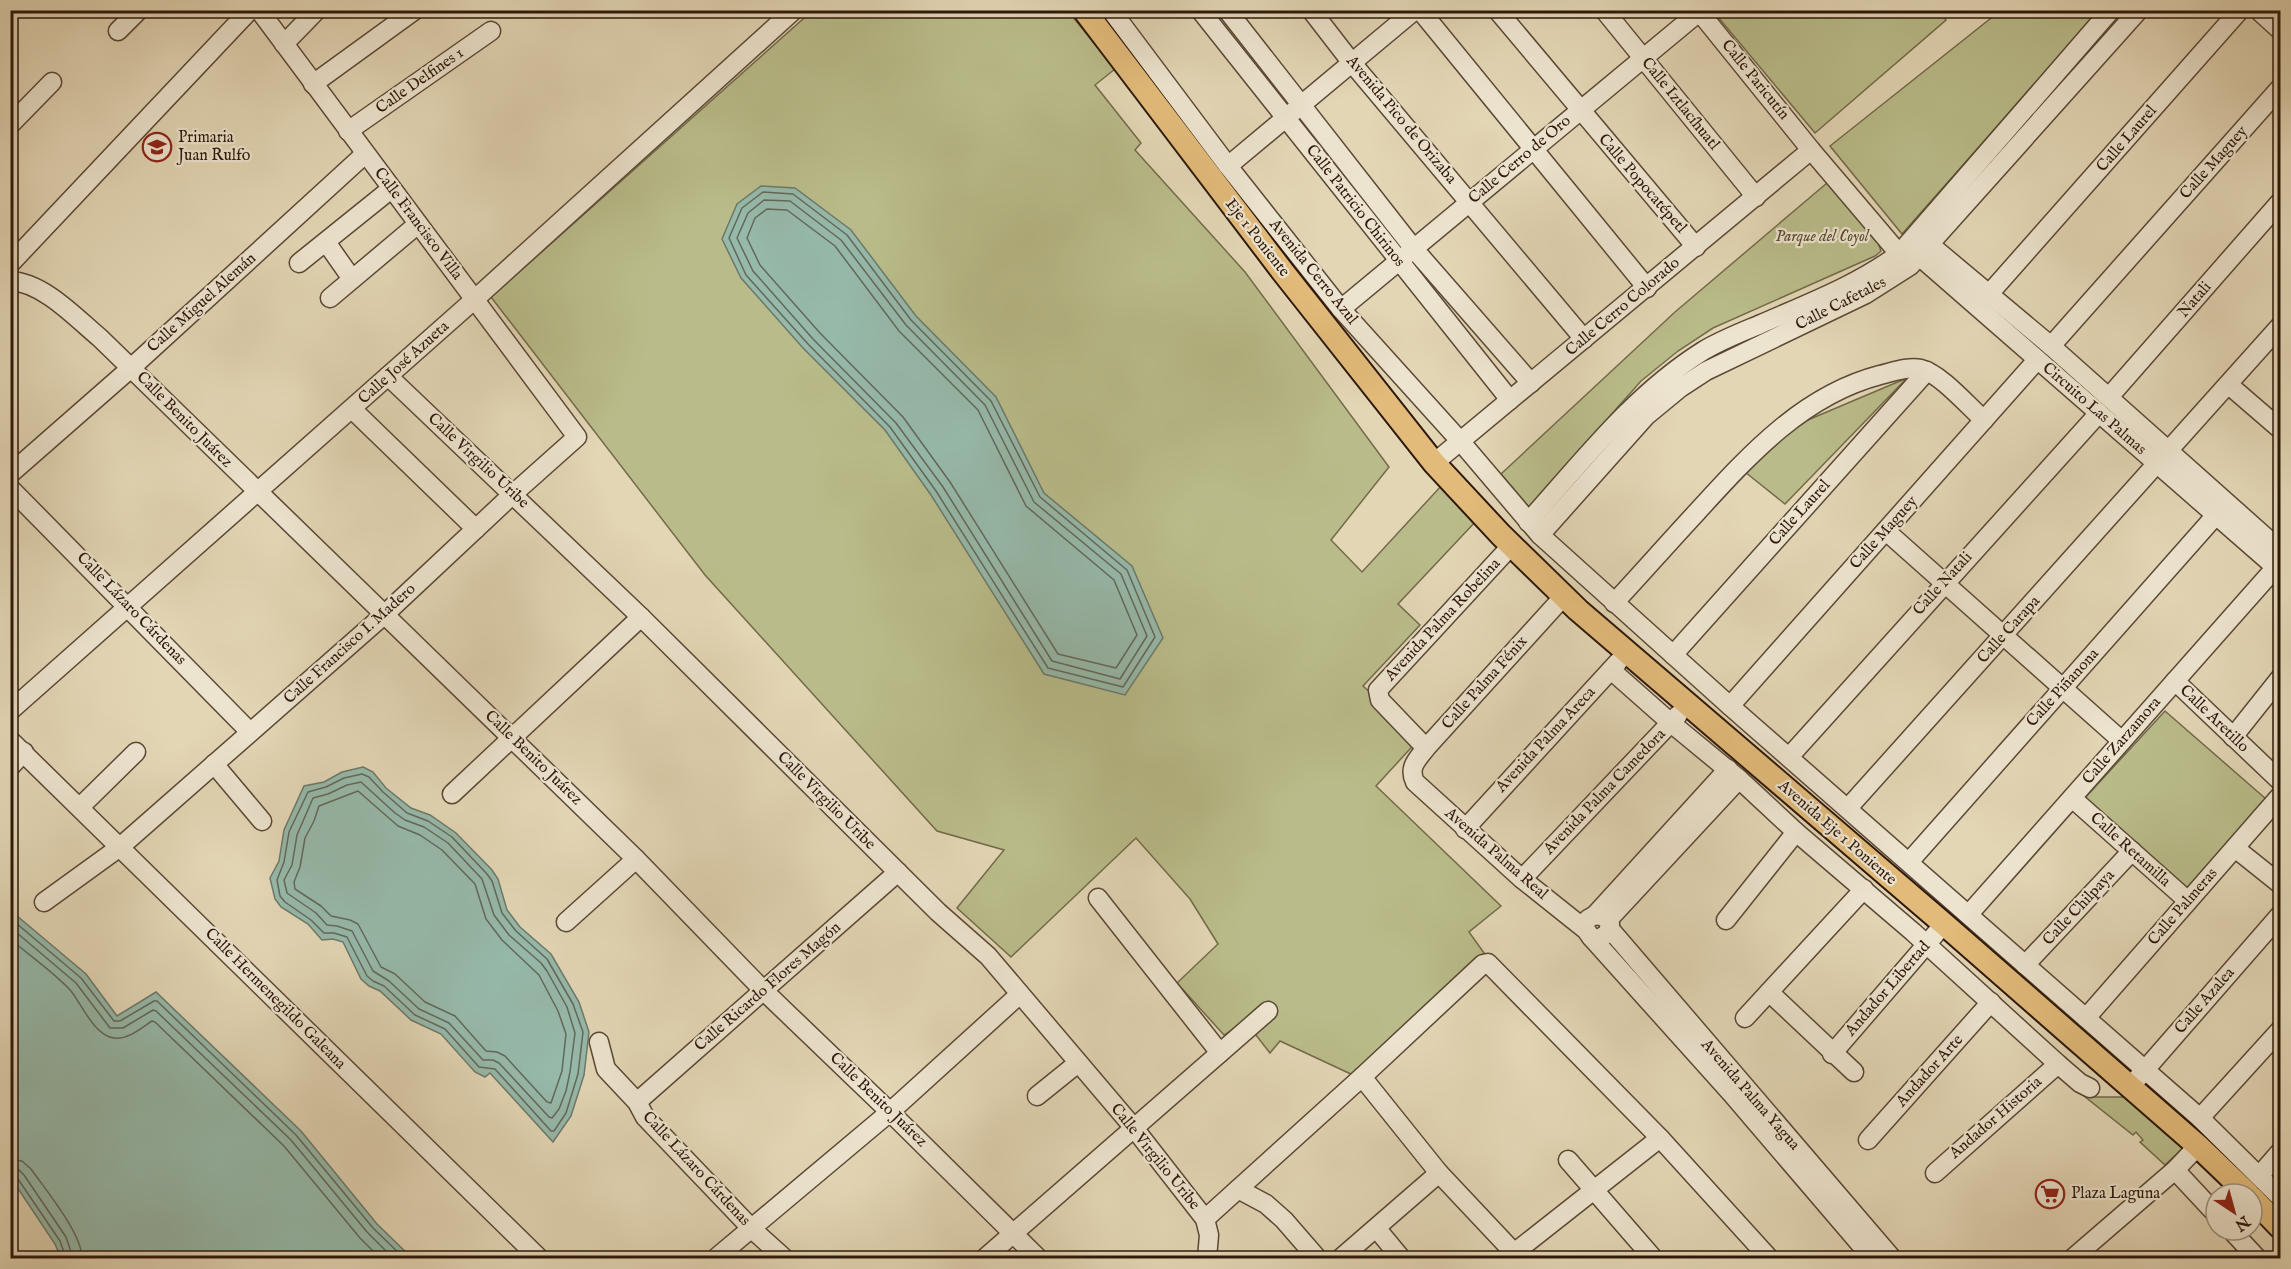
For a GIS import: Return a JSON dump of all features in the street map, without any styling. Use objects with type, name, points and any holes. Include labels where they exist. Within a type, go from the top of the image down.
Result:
[{"type":"main road","name":"Eje 1 Poniente","points":[[1084,10],[1109,22],[1283,272],[1434,462]]},
{"type":"main road","name":"Avenida Eje 1 Poniente","points":[[1434,462],[1511,546],[1564,597],[2199,1146],[2236,1182]]},
{"type":"main road","points":[[2264,1210],[2280,1227]]},
{"type":"street","points":[[118,31],[139,10]]},
{"type":"street","points":[[10,264],[250,10]]},
{"type":"street","name":"Calle Francisco Villa","points":[[259,10],[577,437]]},
{"type":"street","points":[[284,44],[317,10]]},
{"type":"street","points":[[313,84],[415,10]]},
{"type":"street","name":"Calle José Azueta","points":[[10,711],[352,409],[794,10]]},
{"type":"street","name":"Calle Patricio Chirinos","points":[[1200,10],[1510,400]]},
{"type":"street","name":"Calle Patricio Chirinos","points":[[1227,10],[1414,249],[1531,383]]},
{"type":"street","name":"Avenida Pico de Orizaba","points":[[1311,10],[1352,63],[1584,339]]},
{"type":"street","points":[[1228,166],[1415,10]]},
{"type":"street","points":[[1420,10],[1647,288]]},
{"type":"street","name":"Calle Popocatépetl","points":[[1497,10],[1696,247]]},
{"type":"street","name":"Calle Iztlacíhuatl","points":[[1604,10],[1756,197]]},
{"type":"street","name":"Calle Cafetales","points":[[1914,250],[2111,10]]},
{"type":"street","name":"Calle Cafetales","points":[[1534,529],[1639,424],[1680,388],[1706,371],[1866,294],[1914,250],[2139,10]]},
{"type":"street","name":"Calle Laurel","points":[[1989,294],[2240,10]]},
{"type":"street","points":[[2258,10],[2280,30]]},
{"type":"street","name":"Calle Cerro de Oro","points":[[1341,309],[1698,11]]},
{"type":"street","name":"Calle Paricutín","points":[[1698,11],[1812,150],[1914,250]]},
{"type":"street","name":"Avenida Cerro Azul","points":[[1109,22],[1228,166],[1341,309],[1461,442],[1534,529]]},
{"type":"street","name":"Calle Delfines 1","points":[[348,131],[492,31]]},
{"type":"street","points":[[10,125],[52,82]]},
{"type":"street","name":"Calle Maguey","points":[[2051,346],[2280,88]]},
{"type":"street","name":"Calle Cerro Colorado","points":[[1434,462],[1812,150]]},
{"type":"street","name":"Calle Miguel Alemán","points":[[10,474],[131,368],[365,154]]},
{"type":"street","points":[[1346,194],[1360,182]]},
{"type":"street","points":[[299,263],[392,189]]},
{"type":"street","name":"Natali","points":[[2109,397],[2280,202]]},
{"type":"street","points":[[330,298],[418,224]]},
{"type":"street","points":[[326,242],[352,279]]},
{"type":"street","name":"Circuito Las Palmas","points":[[1914,250],[1989,294],[2051,346],[2109,397],[2216,515],[2279,563]]},
{"type":"street","name":"Circuito Las Palmas","points":[[1914,250],[2099,413],[2164,458],[2279,563]]},
{"type":"street","name":"Calle Benito Juárez","points":[[10,281],[43,291],[100,338],[512,737],[636,859],[764,992],[1038,1258]]},
{"type":"street","name":"Calle Carapa","points":[[1848,808],[2280,326]]},
{"type":"street","name":"Calle Maguey","points":[[1730,706],[2037,360]]},
{"type":"street","points":[[1614,603],[1739,466],[1783,424],[1827,396],[1866,379],[1917,368],[1927,371],[1984,420]]},
{"type":"street","name":"Calle Laurel","points":[[1673,655],[1927,371]]},
{"type":"street","name":"Calle Virgilio Uribe","points":[[388,376],[641,617],[938,912],[988,956],[1134,1128],[1205,1219],[1484,964],[1488,963],[1660,1138]]},
{"type":"street","points":[[2229,385],[2280,429]]},
{"type":"street","points":[[352,409],[476,529]]},
{"type":"street","name":"Calle Natali","points":[[1789,757],[2099,413]]},
{"type":"street","name":"Calle Francisco I. Madero","points":[[44,902],[120,846],[214,764],[385,614],[577,437]]},
{"type":"street","name":"Calle Lázaro Cárdenas","points":[[10,488],[250,732]]},
{"type":"street","name":"Calle Piñanona","points":[[1909,862],[2216,515]]},
{"type":"street","name":"Avenida Eje 1 Poniente","points":[[1534,529],[1730,706],[2200,1118],[2280,1197]]},
{"type":"street","points":[[1886,531],[2122,741]]},
{"type":"street","name":"Avenida Palma Robelina","points":[[1426,748],[1380,700],[1378,690],[1511,546]]},
{"type":"street","name":"Calle Zarzamora","points":[[1969,914],[2279,563]]},
{"type":"street","name":"Calle Palma Fénix","points":[[1411,773],[1413,765],[1426,748],[1564,597]]},
{"type":"street","points":[[452,794],[641,617]]},
{"type":"street","name":"Avenida Palma Areca","points":[[1466,829],[1627,652]]},
{"type":"street","name":"Avenida Eje 1 Poniente","points":[[1611,670],[1927,944],[2058,1064],[2080,1083],[2090,1088]]},
{"type":"street","points":[[2233,737],[2280,678]]},
{"type":"street","name":"Calle Aretillo","points":[[2175,681],[2280,781]]},
{"type":"street","name":"Avenida Palma Camedora","points":[[1522,879],[1688,705]]},
{"type":"street","points":[[1701,746],[1714,727]]},
{"type":"street","points":[[10,767],[17,746]]},
{"type":"street","name":"Calle Hermenegildo Galeana","points":[[17,746],[539,1258]]},
{"type":"street","points":[[80,807],[136,752]]},
{"type":"street","points":[[214,764],[262,821]]},
{"type":"street","name":"Avenida Palma Real","points":[[1411,773],[1415,782],[1522,879],[1598,926]]},
{"type":"street","points":[[1598,926],[1733,774]]},
{"type":"street","name":"Calle Palmeras","points":[[2086,1018],[2280,796]]},
{"type":"street","name":"Calle Retamilla","points":[[2072,798],[2188,902]]},
{"type":"street","points":[[1726,920],[1796,832]]},
{"type":"street","points":[[2235,848],[2280,884]]},
{"type":"street","name":"Calle Chilpaya","points":[[2025,965],[2133,851]]},
{"type":"street","points":[[566,922],[636,859]]},
{"type":"street","name":"Calle Ricardo Flores Magón","points":[[637,1102],[898,872]]},
{"type":"street","points":[[1745,1018],[1864,889]]},
{"type":"street","points":[[1098,898],[1220,1053]]},
{"type":"street","name":"Calle Azalea","points":[[2130,1088],[2280,915]]},
{"type":"street","name":"Andador Libertad","points":[[1832,1054],[1944,924]]},
{"type":"street","name":"Avenida Palma Yagua","points":[[1598,926],[1855,1227],[1892,1258]]},
{"type":"street","points":[[1768,992],[1832,1054],[1854,1072]]},
{"type":"street","points":[[716,1258],[890,1112],[1020,994]]},
{"type":"street","name":"Andador Arte","points":[[1868,1140],[1991,1002]]},
{"type":"street","points":[[985,1258],[1268,1011]]},
{"type":"street","points":[[2200,1118],[2280,1030]]},
{"type":"street","name":"Calle Lázaro Cárdenas","points":[[599,1042],[606,1069],[637,1102],[645,1118],[752,1229],[784,1258]]},
{"type":"street","points":[[1037,1096],[1078,1063]]},
{"type":"street","name":"Andador Historia","points":[[1935,1173],[2058,1064]]},
{"type":"street","points":[[1362,1077],[1438,1173],[1517,1256],[1593,1190],[1660,1138],[1769,1258]]},
{"type":"street","points":[[2076,1257],[2199,1146]]},
{"type":"street","points":[[2260,1175],[2280,1152]]},
{"type":"street","points":[[1568,1160],[1653,1258]]},
{"type":"street","points":[[2175,1170],[2204,1201]]},
{"type":"street","points":[[1341,1258],[1377,1229],[1438,1173]]},
{"type":"street","points":[[1238,1189],[1266,1204],[1284,1220],[1317,1258]]},
{"type":"street","points":[[1205,1219],[1209,1235],[1207,1258]]},
{"type":"street","points":[[1855,1227],[1872,1258]]},
{"type":"street","points":[[1377,1229],[1401,1258]]},
{"type":"street","points":[[2242,1242],[2257,1258]]},
{"type":"green space","points":[[1939,10],[1946,20],[1815,133],[1713,11]]},
{"type":"green space","points":[[812,11],[1068,11],[1115,69],[1095,85],[1141,143],[1135,150],[1245,272],[1389,467],[1331,540],[1362,572],[1442,485],[1477,520],[1398,604],[1420,625],[1363,686],[1420,738],[1376,786],[1501,906],[1469,932],[1484,953],[1353,1075],[1280,1041],[1270,1053],[1245,1021],[1224,1035],[1177,983],[1218,944],[1190,899],[1136,838],[1011,957],[957,908],[1004,850],[937,831],[705,575],[491,297]]},
{"type":"green space","points":[[2000,11],[2099,11],[1902,234],[1830,146]]},
{"type":"green space","name":"Parque del Coyol","points":[[1827,183],[1878,243],[1881,251],[1875,256],[1713,328],[1678,351],[1641,381],[1529,507],[1501,474],[1675,312]]},
{"type":"green space","points":[[1907,378],[1785,504],[1745,472],[1789,428]]},
{"type":"green space","points":[[2165,711],[2266,799],[2186,893],[2083,800]]},
{"type":"green space","points":[[2089,1092],[2095,1097],[2126,1097],[2183,1148],[2165,1165],[2140,1142],[2143,1140],[2136,1132],[2133,1135],[2084,1096]]},
{"type":"water","points":[[761,186],[795,188],[851,230],[916,316],[996,397],[1044,493],[1132,566],[1163,638],[1125,695],[1044,674],[931,495],[885,430],[803,348],[741,278],[722,239],[737,204]]},
{"type":"water","points":[[363,767],[373,772],[386,788],[411,808],[430,815],[456,833],[492,870],[498,879],[507,910],[520,927],[551,954],[579,1002],[589,1032],[584,1075],[571,1116],[553,1142],[490,1073],[485,1077],[475,1072],[441,1034],[411,1020],[380,991],[361,979],[343,942],[333,939],[322,940],[308,924],[281,907],[275,899],[270,878],[279,861],[284,830],[304,786],[324,782],[342,772]]},
{"type":"water","points":[[10,910],[86,974],[117,1016],[156,992],[301,1131],[377,1224],[412,1258],[61,1258],[55,1244],[11,1178]]},
{"type":"place","name":"Primaria Juan Rulfo","points":[[157,147]]},
{"type":"place","name":"Plaza Laguna","points":[[2050,1194]]}]
